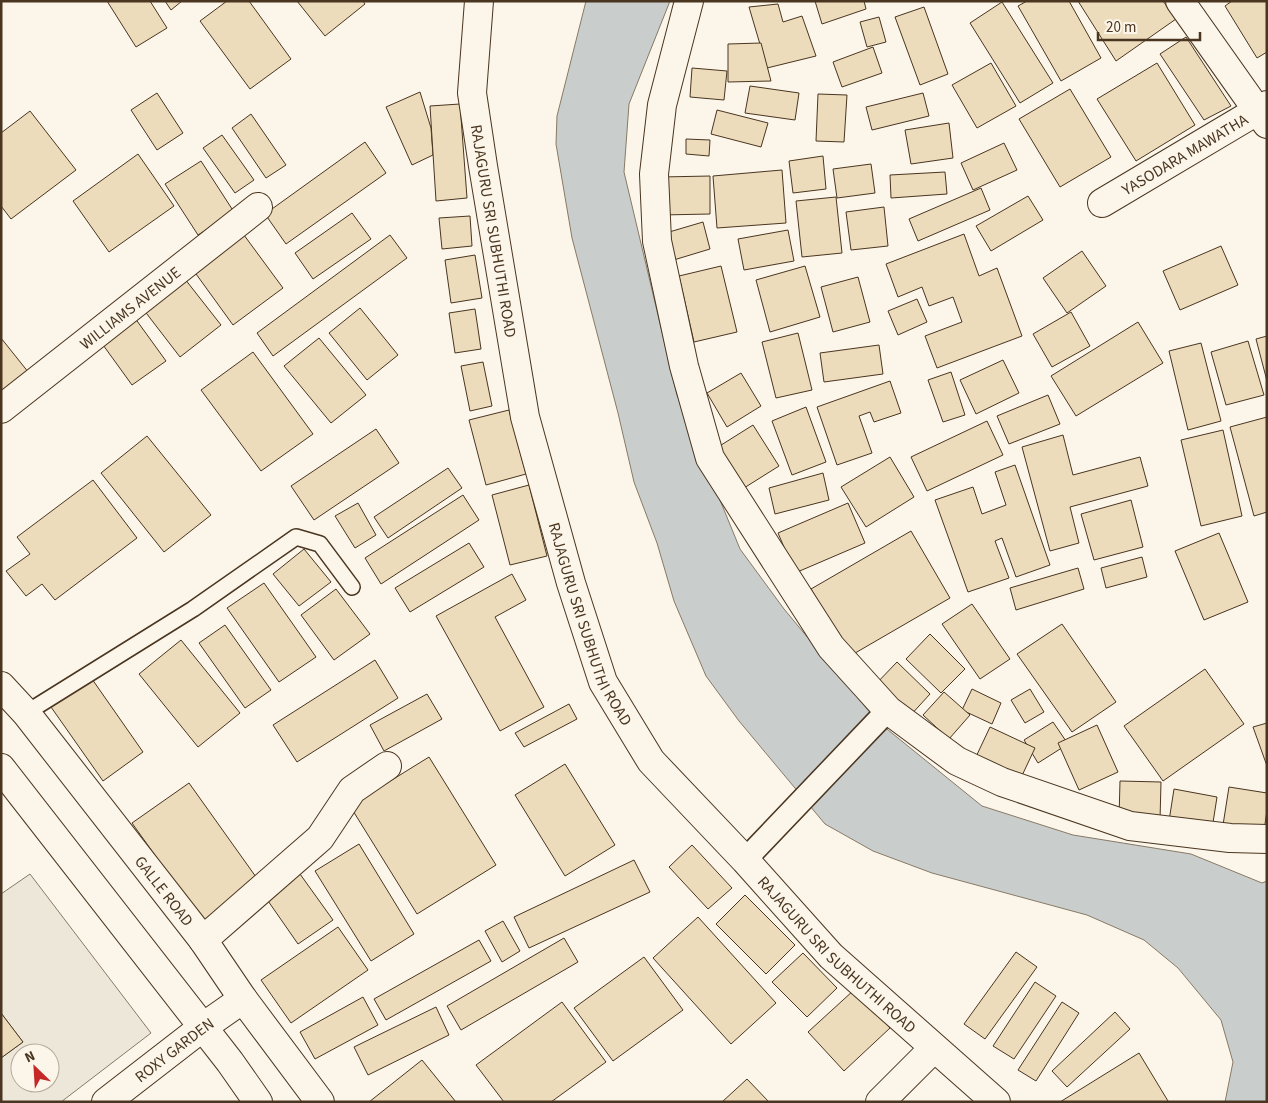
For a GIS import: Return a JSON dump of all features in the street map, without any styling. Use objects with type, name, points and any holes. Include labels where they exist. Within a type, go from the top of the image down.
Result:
[{"type":"main road","name":"RAJAGURU SRI SUBHUTHI ROAD","points":[[479,1],[472,93],[525,417],[571,583],[603,682],[651,761],[745,860],[831,956],[996,1102]]},
{"type":"main road","points":[[689,1],[662,105],[654,174],[657,241],[684,366],[710,458],[831,647],[888,710],[957,761],[1002,782],[1130,826],[1230,838],[1267,839]]},
{"type":"main road","points":[[1180,1],[1264,113]]},
{"type":"main road","name":"YASODARA MAWATHA","points":[[1102,203],[1264,113]]},
{"type":"main road","name":"WILLIAMS AVENUE","points":[[1,409],[258,208]]},
{"type":"main road","name":"GALLE ROAD","points":[[1,686],[26,713],[202,940],[243,999],[320,1102]]},
{"type":"main road","points":[[202,940],[320,838],[352,790],[387,766]]},
{"type":"main road","points":[[1,768],[230,1062],[258,1102]]},
{"type":"main road","name":"ROXY GARDEN","points":[[106,1102],[203,1027],[243,999]]},
{"type":"main road","points":[[880,1102],[934,1048]]},
{"type":"street","points":[[745,860],[888,710]]},
{"type":"lane","points":[[26,713],[194,609],[296,537],[320,544],[352,587]]},
{"type":"shaded area","points":[[586,1],[670,1],[629,104],[624,172],[677,395],[740,549],[784,609],[877,721],[982,806],[1073,835],[1191,854],[1262,883],[1267,881],[1267,1102],[1225,1102],[1233,1062],[1221,1020],[1178,968],[1144,940],[1087,915],[932,873],[873,851],[825,824],[739,721],[706,676],[674,601],[657,543],[634,482],[572,238],[556,144],[557,116]]},
{"type":"shaded area","points":[[30,874],[151,1033],[61,1102],[1,1102],[1,1058],[10,1051],[10,1093],[60,1093],[60,1043],[22,1043],[23,1042],[1,1013],[1,894]]},
{"type":"building","points":[[107,1],[150,1],[167,28],[136,47]]},
{"type":"building","points":[[165,1],[182,1],[171,10]]},
{"type":"building","points":[[227,1],[249,1],[291,59],[250,89],[200,21]]},
{"type":"building","points":[[297,1],[363,1],[365,4],[325,36]]},
{"type":"building","points":[[815,1],[864,1],[866,9],[822,24]]},
{"type":"building","points":[[1027,1],[1069,1],[1101,58],[1061,81],[1018,6]]},
{"type":"building","points":[[1078,1],[1163,1],[1176,19],[1116,61]]},
{"type":"building","points":[[1232,1],[1267,1],[1267,52],[1257,58],[1225,6]]},
{"type":"building","points":[[1002,2],[1053,83],[1020,103],[970,23]]},
{"type":"building","points":[[778,4],[783,22],[802,16],[816,56],[767,68],[749,7]]},
{"type":"building","points":[[924,7],[948,74],[920,85],[895,17]]},
{"type":"building","points":[[879,17],[886,42],[867,47],[860,22]]},
{"type":"building","points":[[1186,37],[1231,106],[1204,120],[1160,54]]},
{"type":"building","points":[[761,43],[771,81],[728,82],[728,44]]},
{"type":"building","points":[[873,47],[882,73],[842,87],[833,62]]},
{"type":"building","points":[[991,63],[1016,106],[977,128],[952,85]]},
{"type":"building","points":[[1157,63],[1195,125],[1136,161],[1097,99]]},
{"type":"building","points":[[692,68],[727,71],[724,100],[690,97]]},
{"type":"building","points":[[750,86],[799,93],[795,120],[745,113]]},
{"type":"building","points":[[1070,89],[1111,157],[1060,187],[1019,119]]},
{"type":"building","points":[[420,92],[431,128],[433,155],[412,165],[386,107]]},
{"type":"building","points":[[157,93],[183,133],[157,150],[131,110]]},
{"type":"building","points":[[923,93],[929,116],[872,130],[866,107]]},
{"type":"building","points":[[818,94],[847,95],[844,142],[816,141]]},
{"type":"building","points":[[460,104],[467,198],[436,201],[430,106]]},
{"type":"building","points":[[717,110],[768,123],[761,147],[711,134]]},
{"type":"building","points":[[30,111],[76,170],[11,219],[1,206],[1,133]]},
{"type":"building","points":[[251,114],[286,165],[266,178],[232,128]]},
{"type":"building","points":[[949,123],[953,158],[911,164],[905,130]]},
{"type":"building","points":[[222,135],[254,180],[235,193],[203,148]]},
{"type":"building","points":[[686,139],[710,140],[709,156],[686,154]]},
{"type":"building","points":[[365,142],[386,173],[286,244],[265,214]]},
{"type":"building","points":[[1004,143],[1017,170],[973,190],[961,163]]},
{"type":"building","points":[[138,154],[174,206],[109,252],[73,201]]},
{"type":"building","points":[[823,156],[826,189],[793,193],[789,161]]},
{"type":"building","points":[[201,161],[234,212],[198,235],[165,184]]},
{"type":"building","points":[[871,164],[875,193],[837,198],[833,169]]},
{"type":"building","points":[[782,170],[786,223],[717,228],[713,176]]},
{"type":"building","points":[[945,172],[947,194],[891,198],[890,175]]},
{"type":"building","points":[[710,176],[710,214],[661,215],[661,177]]},
{"type":"building","points":[[981,188],[990,210],[918,241],[909,219]]},
{"type":"building","points":[[1028,196],[1043,220],[991,251],[976,226]]},
{"type":"building","points":[[836,197],[842,253],[802,257],[796,201]]},
{"type":"building","points":[[884,207],[888,246],[851,250],[846,212]]},
{"type":"building","points":[[352,213],[371,239],[313,279],[295,253]]},
{"type":"building","points":[[470,216],[472,246],[442,249],[439,218]]},
{"type":"building","points":[[703,222],[710,249],[667,262],[659,235]]},
{"type":"building","points":[[788,230],[794,261],[744,270],[738,239]]},
{"type":"building","points":[[241,231],[283,288],[233,325],[191,267]]},
{"type":"building","points":[[964,234],[979,276],[997,268],[1022,336],[937,368],[925,336],[962,322],[953,297],[929,306],[922,287],[898,297],[886,264]]},
{"type":"building","points":[[390,235],[407,258],[273,356],[257,333]]},
{"type":"building","points":[[1221,246],[1238,285],[1180,310],[1163,271]]},
{"type":"building","points":[[1082,251],[1106,286],[1067,313],[1043,278]]},
{"type":"building","points":[[475,255],[482,298],[451,303],[445,260]]},
{"type":"building","points":[[721,266],[737,332],[694,342],[679,276]]},
{"type":"building","points":[[805,266],[820,317],[770,332],[756,280]]},
{"type":"building","points":[[181,274],[221,325],[180,357],[140,305]]},
{"type":"building","points":[[858,277],[870,322],[833,332],[821,287]]},
{"type":"building","points":[[917,299],[927,322],[898,335],[888,311]]},
{"type":"building","points":[[360,308],[398,355],[367,380],[329,333]]},
{"type":"building","points":[[475,309],[481,349],[455,353],[449,313]]},
{"type":"building","points":[[1071,312],[1090,346],[1052,367],[1033,334]]},
{"type":"building","points":[[132,314],[166,361],[132,385],[98,338]]},
{"type":"building","points":[[1138,322],[1163,363],[1076,416],[1051,376]]},
{"type":"building","points":[[798,333],[812,390],[776,398],[762,342]]},
{"type":"building","points":[[1267,336],[1267,381],[1256,339]]},
{"type":"building","points":[[1,338],[29,373],[1,394]]},
{"type":"building","points":[[319,338],[366,395],[331,423],[284,366]]},
{"type":"building","points":[[1248,341],[1264,395],[1226,405],[1211,352]]},
{"type":"building","points":[[1201,343],[1221,421],[1188,430],[1169,351]]},
{"type":"building","points":[[879,345],[883,374],[824,382],[820,353]]},
{"type":"building","points":[[253,352],[313,434],[261,471],[201,390]]},
{"type":"building","points":[[1003,360],[1019,393],[976,414],[960,380]]},
{"type":"building","points":[[483,362],[492,406],[470,411],[461,366]]},
{"type":"building","points":[[951,372],[965,415],[943,422],[928,380]]},
{"type":"building","points":[[741,373],[761,406],[727,427],[707,393]]},
{"type":"building","points":[[890,381],[901,413],[874,422],[870,412],[859,416],[872,453],[837,465],[817,407]]},
{"type":"building","points":[[1048,395],[1060,424],[1009,444],[997,416]]},
{"type":"building","points":[[806,407],[826,462],[792,475],[772,421]]},
{"type":"building","points":[[509,410],[526,474],[486,485],[469,420]]},
{"type":"building","points":[[1267,417],[1267,512],[1254,516],[1230,427]]},
{"type":"building","points":[[987,421],[1003,455],[927,491],[911,457]]},
{"type":"building","points":[[753,425],[779,466],[744,488],[718,447]]},
{"type":"building","points":[[376,429],[399,463],[314,520],[291,486]]},
{"type":"building","points":[[1223,430],[1242,516],[1201,526],[1181,440]]},
{"type":"building","points":[[1063,435],[1073,475],[1140,457],[1148,486],[1070,507],[1079,543],[1050,551],[1022,447]]},
{"type":"building","points":[[147,436],[211,515],[164,552],[101,473]]},
{"type":"building","points":[[890,457],[914,497],[866,527],[841,487]]},
{"type":"building","points":[[1015,465],[1050,565],[1016,577],[1002,538],[995,541],[1009,578],[968,592],[935,500],[973,487],[982,514],[1006,505],[995,472]]},
{"type":"building","points":[[448,468],[462,488],[388,538],[374,517]]},
{"type":"building","points":[[823,473],[829,500],[775,514],[769,488]]},
{"type":"building","points":[[93,480],[137,538],[55,600],[42,584],[26,596],[6,571],[30,554],[17,537]]},
{"type":"building","points":[[529,485],[547,556],[510,565],[492,495]]},
{"type":"building","points":[[463,495],[479,520],[381,584],[365,558]]},
{"type":"building","points":[[1131,500],[1143,547],[1094,560],[1081,514]]},
{"type":"building","points":[[358,503],[376,535],[355,548],[335,516]]},
{"type":"building","points":[[848,503],[865,543],[795,573],[778,533]]},
{"type":"building","points":[[911,531],[950,598],[850,656],[811,589]]},
{"type":"building","points":[[1219,533],[1248,602],[1204,620],[1175,551]]},
{"type":"building","points":[[469,543],[484,567],[410,612],[395,588]]},
{"type":"building","points":[[304,549],[331,582],[299,606],[273,574]]},
{"type":"building","points":[[1142,557],[1147,577],[1106,588],[1101,568]]},
{"type":"building","points":[[1078,568],[1084,589],[1016,610],[1010,588]]},
{"type":"building","points":[[512,574],[526,600],[495,617],[544,707],[500,731],[436,616]]},
{"type":"building","points":[[264,583],[316,657],[279,682],[227,608]]},
{"type":"building","points":[[336,589],[370,634],[334,660],[301,615]]},
{"type":"building","points":[[972,604],[1010,659],[980,679],[942,624]]},
{"type":"building","points":[[1062,624],[1116,702],[1072,732],[1017,654]]},
{"type":"building","points":[[225,625],[271,690],[245,708],[199,643]]},
{"type":"building","points":[[930,634],[965,669],[941,693],[906,659]]},
{"type":"building","points":[[181,640],[240,713],[198,747],[139,674]]},
{"type":"building","points":[[375,660],[398,698],[297,762],[273,725]]},
{"type":"building","points":[[897,662],[930,694],[908,718],[874,686]]},
{"type":"building","points":[[1205,669],[1244,724],[1163,781],[1124,726]]},
{"type":"building","points":[[92,679],[143,752],[103,781],[51,707]]},
{"type":"building","points":[[972,689],[1001,703],[992,724],[962,710]]},
{"type":"building","points":[[1030,689],[1044,712],[1025,723],[1011,700]]},
{"type":"building","points":[[944,692],[970,715],[949,739],[923,715]]},
{"type":"building","points":[[427,694],[442,719],[384,751],[370,725]]},
{"type":"building","points":[[569,704],[577,719],[524,747],[515,733]]},
{"type":"building","points":[[1053,722],[1068,744],[1038,763],[1024,740]]},
{"type":"building","points":[[1267,723],[1267,766],[1253,727]]},
{"type":"building","points":[[1097,725],[1118,772],[1079,790],[1058,743]]},
{"type":"building","points":[[990,727],[1035,748],[1019,782],[974,761]]},
{"type":"building","points":[[429,757],[496,865],[417,914],[350,806]]},
{"type":"building","points":[[565,764],[615,845],[565,876],[515,795]]},
{"type":"building","points":[[1120,781],[1161,782],[1160,820],[1119,819]]},
{"type":"building","points":[[189,783],[261,884],[204,924],[132,823]]},
{"type":"building","points":[[1229,787],[1267,793],[1264,831],[1223,825]]},
{"type":"building","points":[[1174,789],[1217,797],[1212,829],[1169,821]]},
{"type":"building","points":[[359,844],[414,934],[371,961],[315,871]]},
{"type":"building","points":[[692,845],[732,888],[708,909],[669,867]]},
{"type":"building","points":[[634,860],[650,892],[529,948],[514,917]]},
{"type":"building","points":[[300,874],[333,920],[298,944],[266,898]]},
{"type":"building","points":[[745,895],[795,945],[766,974],[716,924]]},
{"type":"building","points":[[698,917],[776,1003],[731,1044],[653,958]]},
{"type":"building","points":[[503,921],[520,951],[502,962],[485,931]]},
{"type":"building","points":[[338,927],[368,970],[291,1023],[261,980]]},
{"type":"building","points":[[564,938],[578,962],[461,1030],[447,1006]]},
{"type":"building","points":[[479,940],[491,961],[386,1020],[374,999]]},
{"type":"building","points":[[1016,952],[1037,967],[985,1039],[964,1024]]},
{"type":"building","points":[[803,953],[837,988],[807,1017],[772,982]]},
{"type":"building","points":[[644,957],[683,1010],[613,1061],[574,1008]]},
{"type":"building","points":[[1035,982],[1056,996],[1014,1059],[993,1046]]},
{"type":"building","points":[[854,990],[890,1028],[844,1071],[808,1032]]},
{"type":"building","points":[[363,997],[378,1025],[315,1059],[300,1032]]},
{"type":"building","points":[[562,1002],[606,1062],[551,1102],[504,1102],[476,1065]]},
{"type":"building","points":[[1062,1002],[1079,1013],[1036,1081],[1018,1070]]},
{"type":"building","points":[[436,1007],[449,1035],[368,1075],[354,1047]]},
{"type":"building","points":[[1115,1012],[1130,1029],[1067,1087],[1052,1071]]},
{"type":"building","points":[[1,1013],[23,1042],[10,1043],[10,1051],[1,1058]]},
{"type":"building","points":[[1139,1053],[1168,1101],[1060,1102]]},
{"type":"building","points":[[422,1060],[456,1102],[369,1102]]},
{"type":"building","points":[[747,1079],[769,1102],[722,1102]]}]
